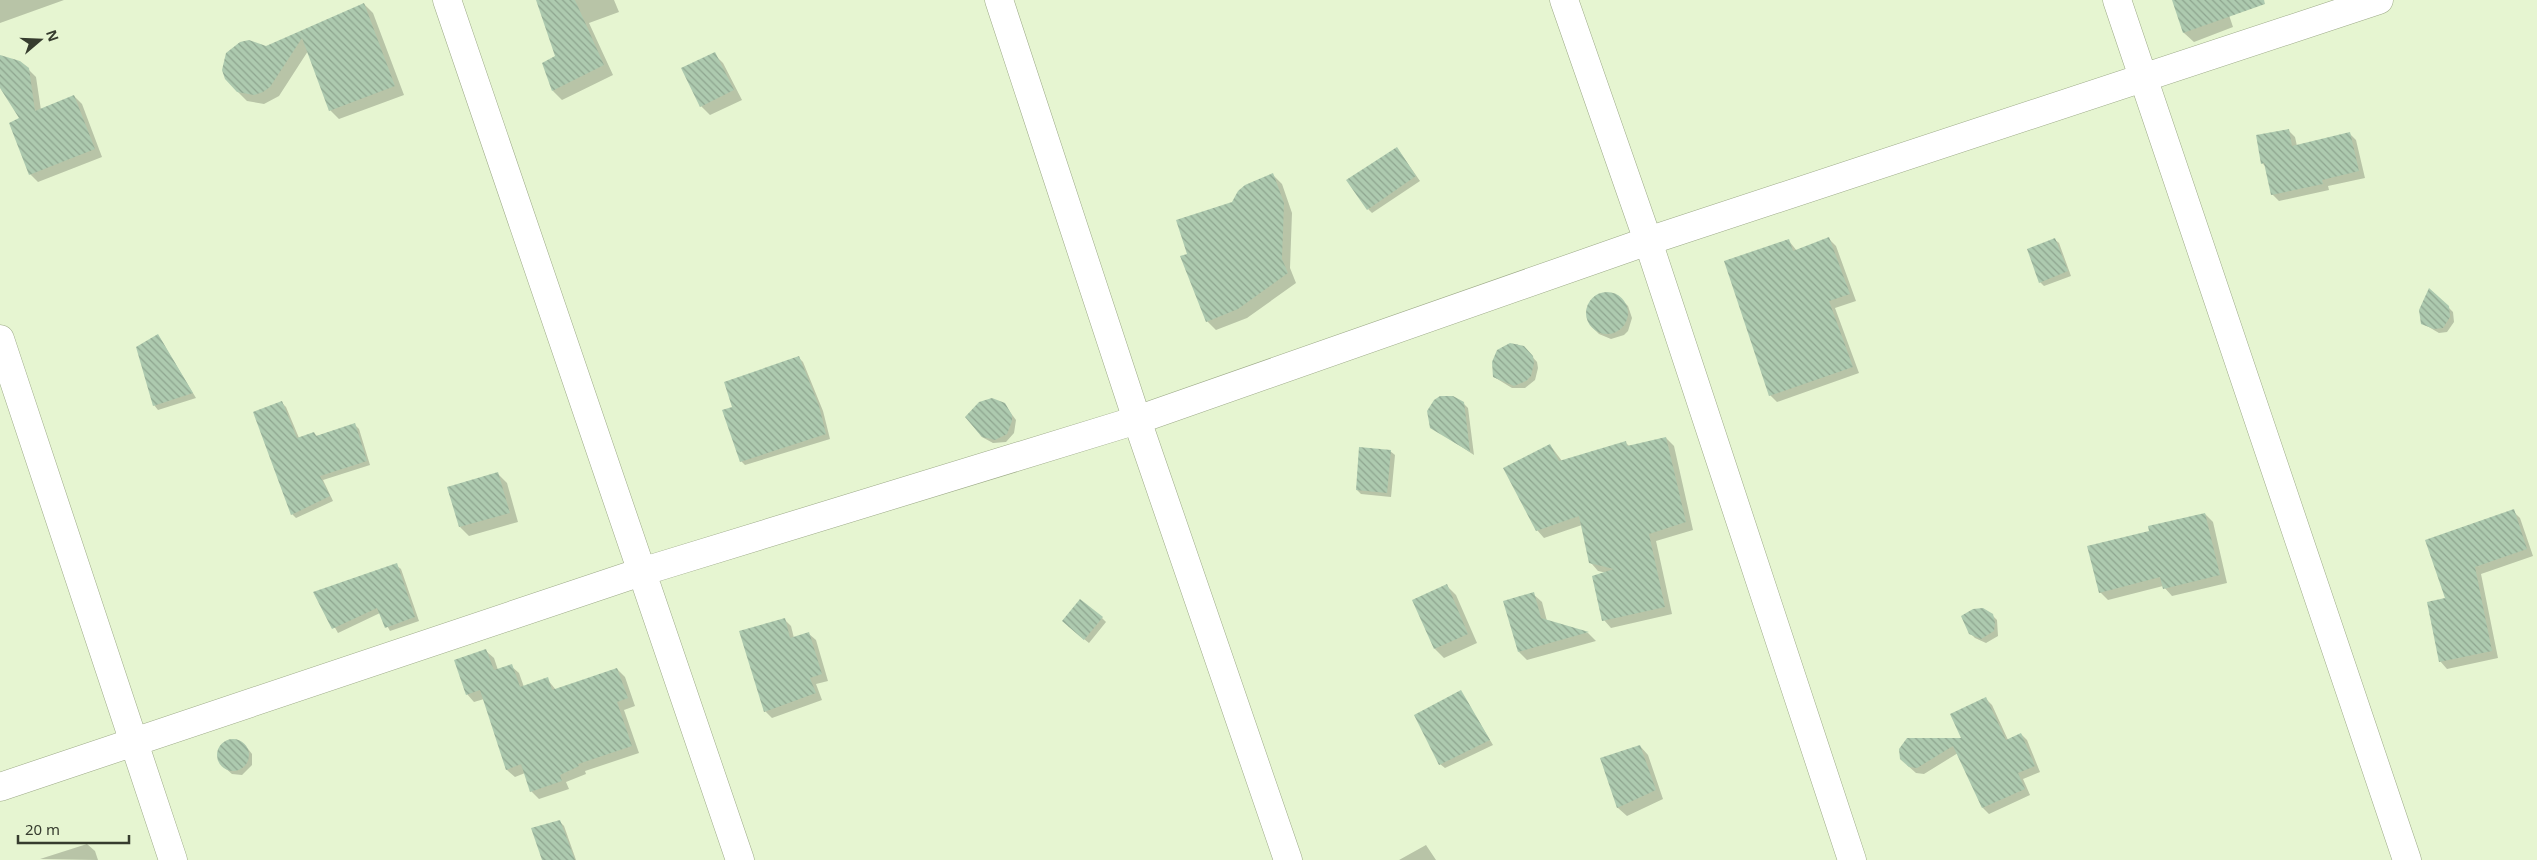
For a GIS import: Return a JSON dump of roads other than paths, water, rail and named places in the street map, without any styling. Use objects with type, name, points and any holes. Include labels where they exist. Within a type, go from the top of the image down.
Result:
[{"type":"street","points":[[447,0],[740,860]]},
{"type":"street","points":[[999,0],[1137,420],[1288,860]]},
{"type":"street","points":[[1564,0],[1648,242],[1852,860]]},
{"type":"street","points":[[2117,0],[2407,860]]},
{"type":"street","points":[[0,787],[641,572],[1137,420],[1648,242],[2379,0]]},
{"type":"street","points":[[0,339],[173,860]]}]
